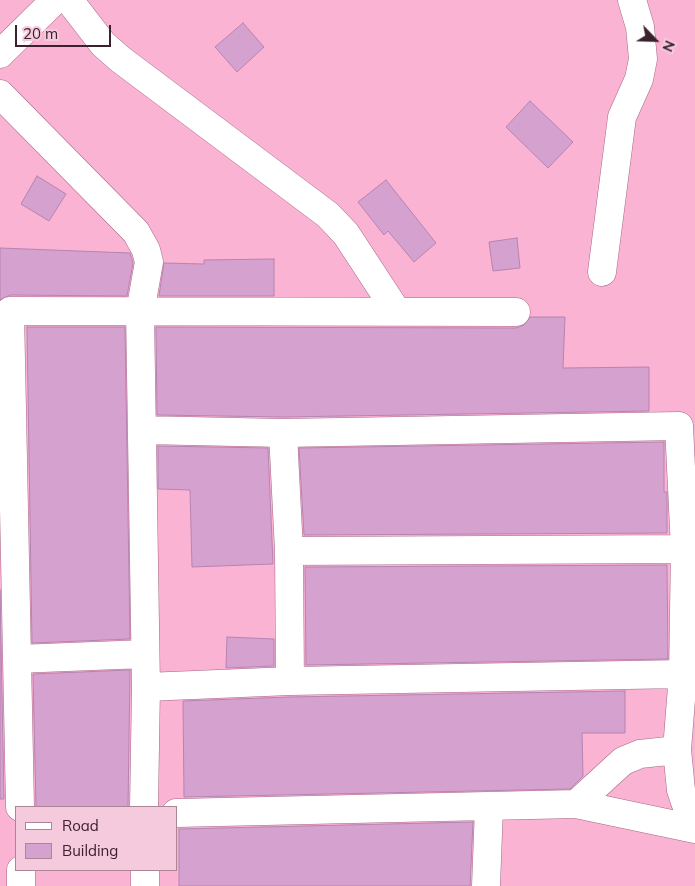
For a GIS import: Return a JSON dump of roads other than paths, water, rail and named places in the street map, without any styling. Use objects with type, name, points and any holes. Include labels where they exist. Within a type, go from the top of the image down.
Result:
[{"type":"street","points":[[0,54],[55,0]]},
{"type":"street","points":[[69,0],[103,44],[120,59],[328,215],[346,234],[397,312]]},
{"type":"street","points":[[602,272],[622,117],[639,79],[643,59],[640,27],[632,0]]},
{"type":"street","points":[[0,94],[136,232],[146,250],[149,262],[140,312],[146,687],[144,806]]},
{"type":"street","points":[[20,806],[5,311],[516,312]]},
{"type":"street","points":[[142,430],[283,433],[679,426],[685,548],[683,674],[677,750],[681,790],[694,828]]},
{"type":"street","points":[[283,433],[289,551],[290,681]]},
{"type":"street","points":[[289,551],[685,548]]},
{"type":"street","points":[[17,659],[144,654]]},
{"type":"street","points":[[146,687],[290,681],[683,674]]},
{"type":"street","points":[[576,804],[623,761],[640,754],[677,750]]},
{"type":"street","points":[[178,813],[576,804],[694,828]]},
{"type":"street","points":[[486,886],[489,807]]},
{"type":"street","points":[[21,871],[21,886]]},
{"type":"street","points":[[145,871],[145,886]]}]
